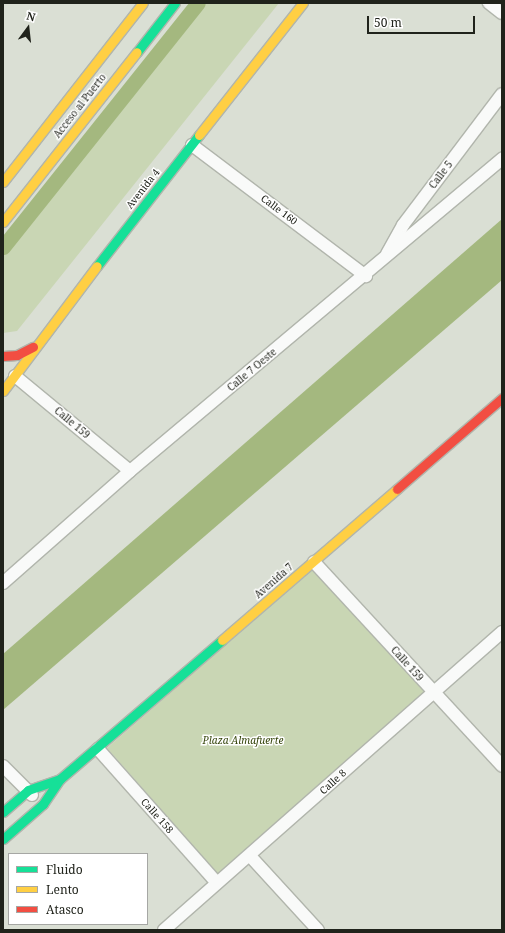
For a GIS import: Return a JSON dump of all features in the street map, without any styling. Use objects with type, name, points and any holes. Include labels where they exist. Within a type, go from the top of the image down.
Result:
[{"type":"main road","name":"Acceso al Puerto","points":[[3,182],[143,3]]},
{"type":"main road","name":"Acceso al Puerto","points":[[3,222],[175,3]]},
{"type":"main road","name":"Avenida 4","points":[[3,391],[15,376],[33,346],[303,3]]},
{"type":"main road","points":[[3,356],[17,355],[33,346]]},
{"type":"main road","name":"Avenida 7","points":[[3,839],[43,804],[60,779],[98,749],[502,398]]},
{"type":"main road","name":"Avenida 7","points":[[3,812],[28,790],[60,779]]},
{"type":"street","points":[[489,3],[502,13]]},
{"type":"street","name":"Calle 5","points":[[384,260],[403,225],[502,94]]},
{"type":"street","name":"Calle 160","points":[[192,145],[366,276]]},
{"type":"street","name":"Calle 7 Oeste","points":[[3,583],[130,471],[366,276],[502,159]]},
{"type":"street","name":"Calle 159","points":[[15,376],[130,471]]},
{"type":"street","name":"Calle 159","points":[[314,562],[432,692],[502,766]]},
{"type":"street","name":"Calle 8","points":[[164,930],[217,882],[251,857],[432,692],[502,632]]},
{"type":"street","name":"Calle 158","points":[[98,749],[217,882]]},
{"type":"street","points":[[3,766],[43,804]]},
{"type":"street","points":[[251,857],[318,930]]},
{"type":"green space","points":[[192,3],[279,3],[17,331],[3,333],[3,240]]},
{"type":"green space","name":"Plaza Almafuerte","points":[[312,570],[427,691],[218,874],[107,748]]},
{"type":"shaded area","points":[[502,219],[502,280],[3,710],[3,654]]},
{"type":"waterway","points":[[3,247],[198,3]]},
{"type":"traffic: fast","points":[[137,52],[175,3]]},
{"type":"traffic: fast","points":[[97,266],[199,135]]},
{"type":"traffic: fast","points":[[3,839],[43,804],[60,779],[222,640]]},
{"type":"traffic: fast","points":[[3,812],[28,790],[60,779]]},
{"type":"traffic: slow","points":[[3,182],[143,3]]},
{"type":"traffic: slow","points":[[199,135],[303,3]]},
{"type":"traffic: slow","points":[[3,222],[137,52]]},
{"type":"traffic: slow","points":[[3,391],[97,266]]},
{"type":"traffic: slow","points":[[222,640],[397,489]]},
{"type":"traffic: jam","points":[[3,356],[17,355],[33,347]]},
{"type":"traffic: jam","points":[[397,489],[502,398]]}]
